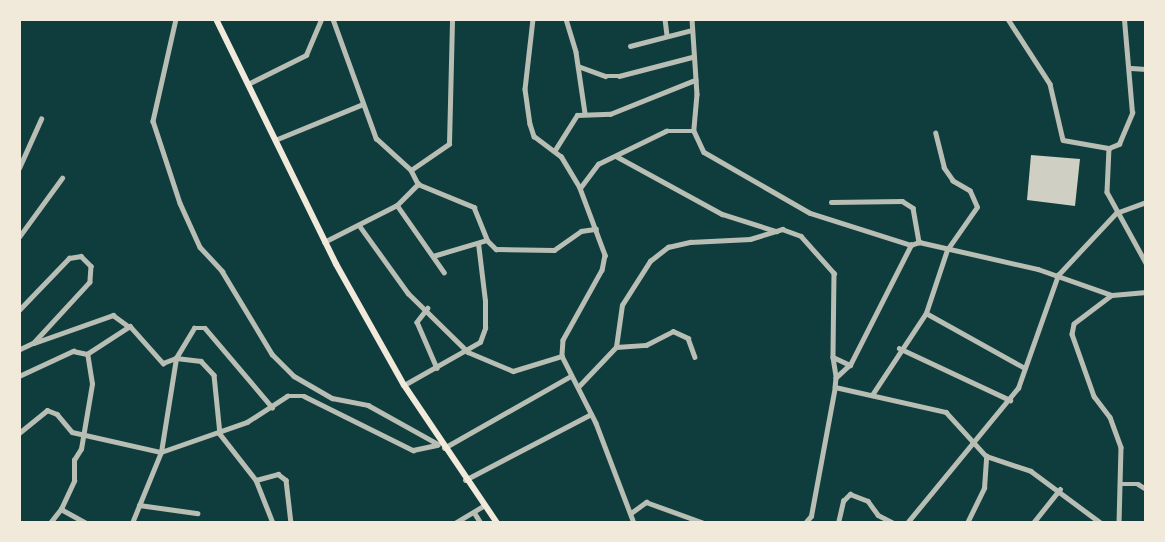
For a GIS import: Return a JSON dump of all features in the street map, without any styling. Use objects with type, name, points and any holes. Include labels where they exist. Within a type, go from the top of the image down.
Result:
[{"type":"main road","points":[[216,19],[324,242],[404,385],[465,481],[497,523]]},
{"type":"street","points":[[176,19],[153,121],[200,247],[222,271],[272,354],[293,376],[332,398],[368,405],[441,445]]},
{"type":"street","points":[[248,84],[306,55],[321,19]]},
{"type":"street","points":[[333,19],[363,104],[383,147],[411,170],[418,184],[474,207],[487,240],[496,248],[554,250],[581,231],[596,229]]},
{"type":"street","points":[[411,170],[449,144],[452,19]]},
{"type":"street","points":[[533,19],[525,89],[530,124],[534,136],[555,150],[580,188],[596,229],[604,262],[563,340],[562,356],[592,414],[634,523]]},
{"type":"street","points":[[566,19],[578,66],[585,113]]},
{"type":"street","points":[[665,19],[667,36]]},
{"type":"street","points":[[692,19],[694,131],[698,145],[712,160],[810,213],[911,245],[919,242],[1058,275],[1112,295],[1146,292]]},
{"type":"street","points":[[1008,19],[1050,84],[1063,139],[1109,148],[1119,144],[1132,113],[1131,68],[1124,53],[1124,19]]},
{"type":"street","points":[[630,46],[692,30]]},
{"type":"street","points":[[578,66],[605,76],[619,76],[692,57]]},
{"type":"street","points":[[1131,68],[1146,69]]},
{"type":"street","points":[[555,150],[578,115],[610,114],[695,80]]},
{"type":"street","points":[[275,140],[363,104]]},
{"type":"street","points":[[19,168],[41,119]]},
{"type":"street","points":[[580,188],[598,164],[666,131],[694,131]]},
{"type":"street","points":[[872,396],[899,348],[926,313],[947,250],[977,207],[970,191],[953,181],[944,168],[935,133]]},
{"type":"street","points":[[1109,148],[1107,192],[1116,214],[1146,263]]},
{"type":"street","points":[[616,156],[722,214],[777,232],[801,236],[834,273],[835,387],[811,516],[805,523]]},
{"type":"street","points":[[19,237],[62,178]]},
{"type":"street","points":[[324,242],[397,205],[418,184]]},
{"type":"street","points":[[831,202],[902,201],[913,208],[919,242]]},
{"type":"street","points":[[906,523],[971,441],[1010,400],[1025,369],[1058,275],[1116,214],[1146,202]]},
{"type":"street","points":[[397,205],[444,272]]},
{"type":"street","points":[[359,225],[408,293],[428,308],[468,352],[513,371],[562,356]]},
{"type":"street","points":[[578,387],[617,347],[622,305],[658,253],[690,242],[750,239],[777,232]]},
{"type":"street","points":[[433,256],[487,240]]},
{"type":"street","points":[[404,385],[468,352],[480,342],[485,328],[478,243]]},
{"type":"street","points":[[836,378],[850,365],[911,245]]},
{"type":"street","points":[[19,310],[69,258],[81,257],[91,266],[90,282],[34,343]]},
{"type":"street","points":[[1112,295],[1074,324],[1072,334],[1094,396],[1110,418],[1121,447],[1119,523]]},
{"type":"street","points":[[428,308],[417,322],[437,368]]},
{"type":"street","points":[[926,313],[1025,369]]},
{"type":"street","points":[[19,350],[113,315],[129,326],[163,363],[176,358],[210,367],[220,434],[256,480],[272,523]]},
{"type":"street","points":[[19,376],[73,351],[87,354],[129,326]]},
{"type":"street","points":[[132,523],[161,452],[176,358],[187,334],[205,328],[272,407]]},
{"type":"street","points":[[617,347],[646,345],[673,331],[688,338],[695,356]]},
{"type":"street","points":[[899,348],[1010,400]]},
{"type":"street","points":[[50,523],[61,509],[74,481],[74,460],[83,436],[92,384],[87,354]]},
{"type":"street","points":[[833,357],[850,365]]},
{"type":"street","points":[[19,433],[47,410],[57,414],[72,432],[161,452],[220,434],[272,407],[287,396],[304,396],[413,450],[441,445],[570,376]]},
{"type":"street","points":[[835,387],[946,412],[986,456],[1031,471],[1060,489],[1101,523]]},
{"type":"street","points":[[465,481],[592,414]]},
{"type":"street","points":[[967,523],[984,488],[986,456]]},
{"type":"street","points":[[256,480],[278,474],[286,480],[291,523]]},
{"type":"street","points":[[1120,484],[1138,484],[1146,489]]},
{"type":"street","points":[[1033,523],[1060,489]]},
{"type":"street","points":[[838,523],[843,501],[850,494],[868,500],[878,515],[894,523]]},
{"type":"street","points":[[631,513],[646,502],[704,523]]},
{"type":"street","points":[[139,505],[197,513]]},
{"type":"street","points":[[455,523],[483,506]]},
{"type":"street","points":[[61,509],[86,523]]},
{"type":"street","points":[[474,511],[481,523]]},
{"type":"building","points":[[1031,155],[1080,159],[1075,206],[1027,200]]}]
